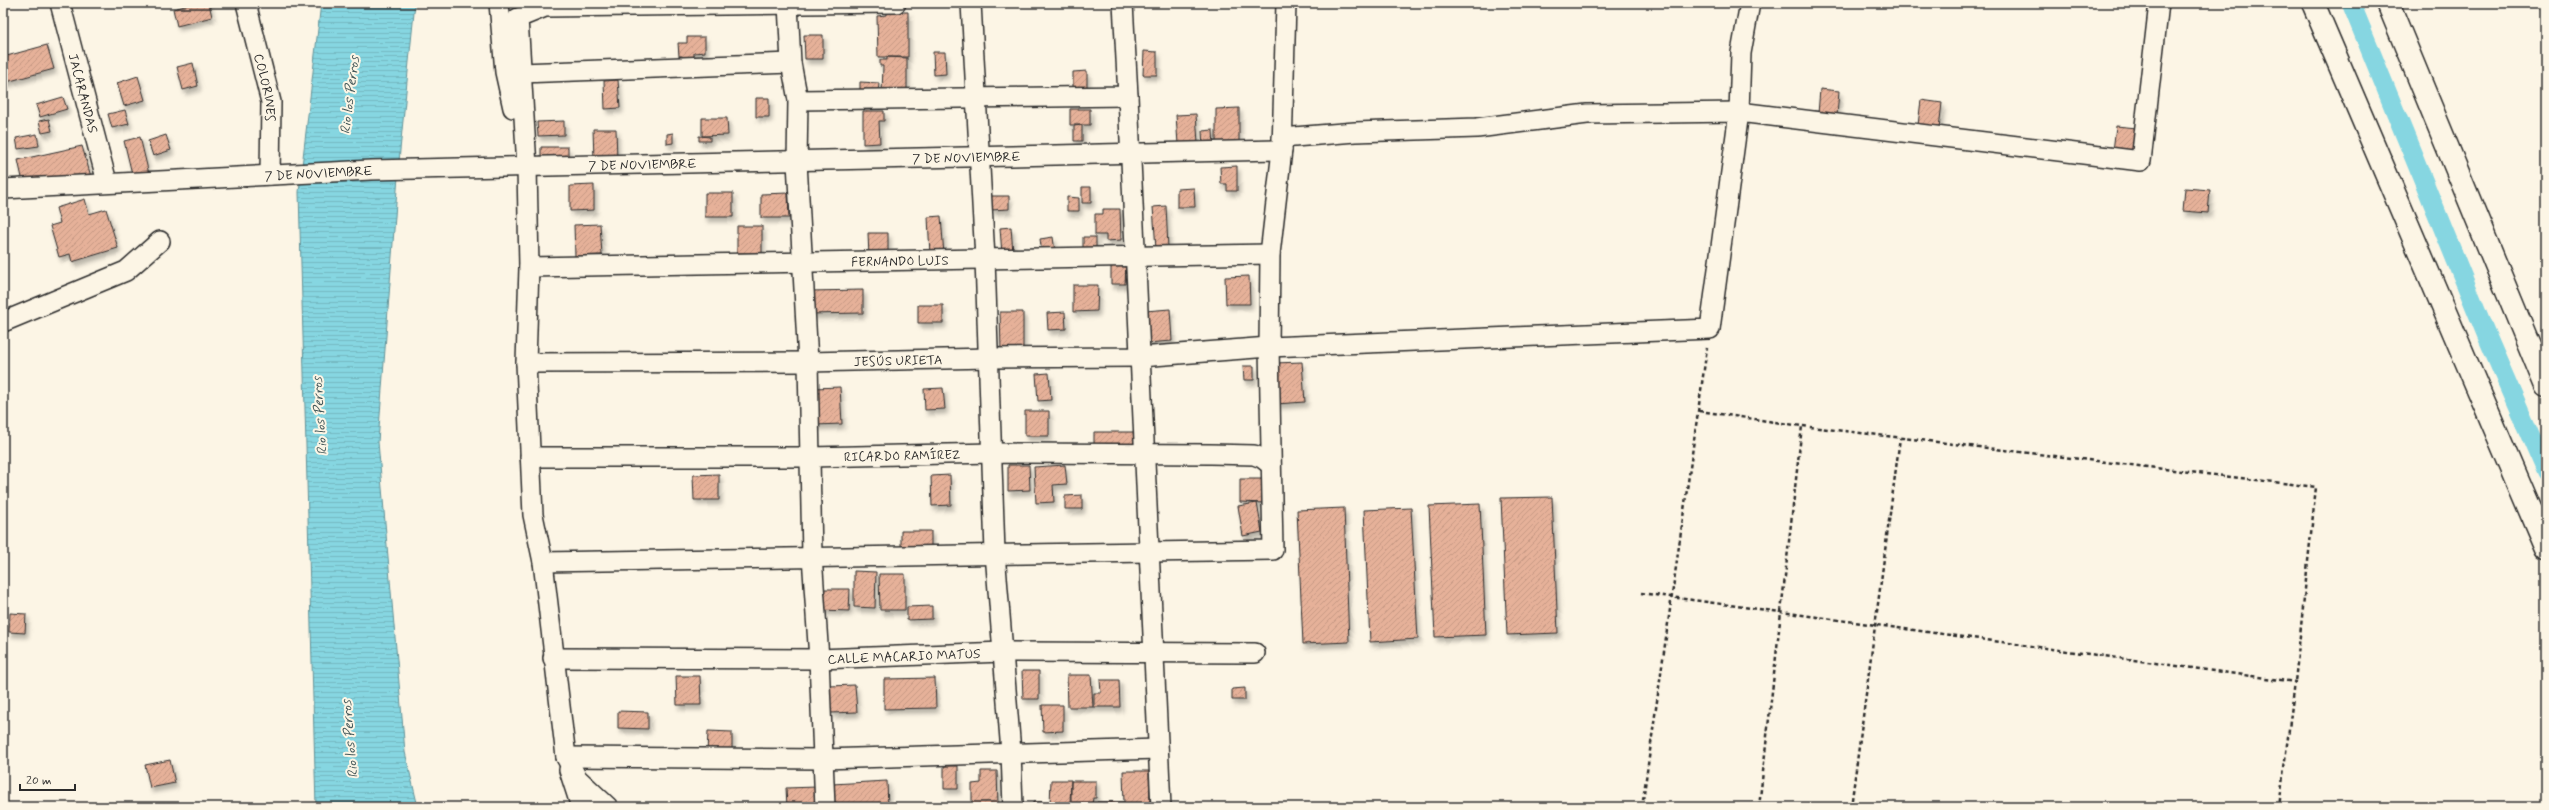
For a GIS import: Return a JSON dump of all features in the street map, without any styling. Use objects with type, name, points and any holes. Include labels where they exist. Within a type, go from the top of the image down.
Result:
[{"type":"street","name":"JACARANDAS","points":[[60,3],[107,182]]},
{"type":"street","name":"COLORINES","points":[[246,3],[271,102],[264,175]]},
{"type":"street","points":[[499,3],[505,72],[527,167]]},
{"type":"street","points":[[580,807],[566,757],[553,658],[543,562],[533,515],[526,363],[529,267],[527,167],[520,73],[518,18],[545,7],[896,3]]},
{"type":"street","points":[[970,3],[985,259],[993,453],[995,553],[1011,752],[1013,807]]},
{"type":"street","points":[[1122,3],[1136,256],[1161,807]]},
{"type":"street","points":[[543,562],[812,556],[995,553],[1149,553],[1273,550],[1269,347],[1270,254],[1282,144],[1286,3]]},
{"type":"street","points":[[1710,330],[1739,112],[1741,53],[1750,3]]},
{"type":"street","name":"7 DE NOVIEMBRE","points":[[3,190],[107,182],[371,170],[1131,154],[1282,144],[1355,132],[1477,128],[1587,114],[1739,112],[2141,161],[2159,3]]},
{"type":"street","points":[[2313,3],[2546,548]]},
{"type":"street","points":[[2388,3],[2546,386]]},
{"type":"street","points":[[788,4],[791,63],[798,100],[796,162],[800,261],[808,362],[812,556],[819,660],[825,807]]},
{"type":"street","points":[[520,73],[791,63]]},
{"type":"street","points":[[798,100],[975,96],[1128,96]]},
{"type":"street","points":[[3,322],[126,271],[160,241]]},
{"type":"street","name":"FERNANDO LUIS","points":[[529,267],[800,261],[1270,254]]},
{"type":"street","name":"JESÚS URIETA","points":[[526,363],[808,362],[989,358],[1140,357],[1269,347],[1710,330]]},
{"type":"street","name":"RICARDO RAMÍREZ","points":[[530,457],[810,457],[993,453],[1254,455],[1262,458],[1271,465]]},
{"type":"street","name":"CALLE MACARIO MATUS","points":[[553,658],[819,660],[1003,652],[1154,651],[1255,653]]},
{"type":"street","points":[[566,757],[823,759],[1011,752],[1158,749]]},
{"type":"street","points":[[566,757],[577,778],[608,807]]},
{"type":"path","points":[[1642,807],[1710,330]]},
{"type":"path","points":[[1699,411],[1802,426],[2316,487],[2295,682],[2279,807]]},
{"type":"path","points":[[1759,807],[1802,426]]},
{"type":"path","points":[[1851,807],[1900,438]]},
{"type":"path","points":[[1641,594],[2295,682]]},
{"type":"water","name":"Rio los Perros","points":[[321,3],[415,3],[400,150],[378,442],[405,752],[418,807],[316,807],[299,192]]},
{"type":"building","points":[[197,3],[209,3],[212,17],[177,26],[173,9]]},
{"type":"building","points":[[886,12],[908,12],[908,57],[878,57],[877,16],[886,15]]},
{"type":"building","points":[[804,35],[823,35],[823,59],[805,59]]},
{"type":"building","points":[[687,37],[705,37],[705,52],[694,53],[694,59],[682,62],[682,56],[679,56],[678,43],[687,43]]},
{"type":"building","points":[[47,45],[54,69],[3,83],[3,57]]},
{"type":"building","points":[[1144,51],[1157,52],[1157,75],[1143,75]]},
{"type":"building","points":[[933,52],[945,52],[946,74],[934,75]]},
{"type":"building","points":[[887,57],[907,58],[907,93],[882,94],[883,66],[880,66],[880,60],[887,60]]},
{"type":"building","points":[[193,63],[198,86],[183,90],[177,67]]},
{"type":"building","points":[[1087,71],[1087,93],[1073,94],[1073,72]]},
{"type":"building","points":[[138,76],[145,100],[124,106],[117,83]]},
{"type":"building","points":[[618,80],[620,108],[605,109],[604,81]]},
{"type":"building","points":[[860,82],[879,83],[878,96],[860,96]]},
{"type":"building","points":[[1820,89],[1839,91],[1837,116],[1818,114]]},
{"type":"building","points":[[63,97],[67,109],[40,117],[36,105]]},
{"type":"building","points":[[756,98],[769,98],[769,117],[756,117]]},
{"type":"building","points":[[1921,100],[1942,103],[1939,128],[1918,125]]},
{"type":"building","points":[[1239,108],[1239,145],[1216,145],[1216,109]]},
{"type":"building","points":[[1070,109],[1090,109],[1090,125],[1070,125]]},
{"type":"building","points":[[125,110],[129,124],[112,128],[108,114]]},
{"type":"building","points":[[863,111],[884,111],[884,121],[879,121],[880,143],[863,144]]},
{"type":"building","points":[[1196,114],[1198,143],[1178,144],[1176,115]]},
{"type":"building","points":[[702,118],[727,118],[728,135],[702,136]]},
{"type":"building","points":[[49,119],[52,131],[42,133],[39,121]]},
{"type":"building","points":[[564,121],[564,135],[538,136],[537,122]]},
{"type":"building","points":[[1082,125],[1082,141],[1074,141],[1074,126]]},
{"type":"building","points":[[2116,126],[2137,128],[2134,153],[2113,151]]},
{"type":"building","points":[[593,129],[616,129],[617,159],[594,160]]},
{"type":"building","points":[[1213,130],[1214,147],[1203,147],[1202,131]]},
{"type":"building","points":[[673,133],[673,143],[667,144],[667,134]]},
{"type":"building","points":[[37,134],[39,146],[18,149],[16,138]]},
{"type":"building","points":[[166,135],[171,150],[153,156],[148,141]]},
{"type":"building","points":[[699,136],[710,137],[710,141],[699,141]]},
{"type":"building","points":[[140,137],[149,174],[133,178],[124,141]]},
{"type":"building","points":[[82,146],[92,180],[23,182],[18,160]]},
{"type":"building","points":[[541,147],[568,147],[568,158],[541,160]]},
{"type":"building","points":[[1237,166],[1237,191],[1227,191],[1227,184],[1221,184],[1220,167]]},
{"type":"building","points":[[594,185],[594,210],[570,211],[570,186]]},
{"type":"building","points":[[1082,187],[1091,187],[1091,203],[1082,203]]},
{"type":"building","points":[[1194,188],[1195,207],[1177,207],[1177,189]]},
{"type":"building","points":[[2185,188],[2210,190],[2208,213],[2183,211]]},
{"type":"building","points":[[705,193],[733,193],[733,217],[705,217]]},
{"type":"building","points":[[788,193],[789,218],[761,218],[761,194]]},
{"type":"building","points":[[990,196],[1009,196],[1009,209],[991,210]]},
{"type":"building","points":[[1067,197],[1079,198],[1079,211],[1067,211]]},
{"type":"building","points":[[85,199],[89,214],[106,209],[118,248],[72,262],[70,254],[59,257],[50,226],[60,223],[56,208]]},
{"type":"building","points":[[1166,206],[1168,248],[1156,249],[1153,207]]},
{"type":"building","points":[[1103,209],[1120,209],[1121,240],[1106,241],[1106,235],[1095,235],[1095,214],[1103,214]]},
{"type":"building","points":[[941,216],[944,255],[930,255],[928,217]]},
{"type":"building","points":[[600,224],[602,255],[575,256],[574,225]]},
{"type":"building","points":[[737,226],[762,226],[762,253],[737,253]]},
{"type":"building","points":[[1011,227],[1013,253],[1002,254],[1000,228]]},
{"type":"building","points":[[868,233],[888,233],[888,256],[869,257]]},
{"type":"building","points":[[1053,237],[1055,252],[1042,253],[1040,239]]},
{"type":"building","points":[[1083,237],[1096,237],[1096,251],[1083,252]]},
{"type":"building","points":[[1111,265],[1126,265],[1125,284],[1111,284]]},
{"type":"building","points":[[1249,276],[1250,304],[1226,304],[1225,277]]},
{"type":"building","points":[[1073,285],[1098,285],[1097,311],[1073,312]]},
{"type":"building","points":[[863,290],[863,313],[809,314],[809,291]]},
{"type":"building","points":[[918,305],[943,305],[943,323],[918,323]]},
{"type":"building","points":[[1170,309],[1172,341],[1147,343],[1145,311]]},
{"type":"building","points":[[1000,312],[1023,312],[1023,351],[1001,352]]},
{"type":"building","points":[[1065,312],[1066,329],[1048,330],[1047,313]]},
{"type":"building","points":[[1302,362],[1305,402],[1276,404],[1274,363]]},
{"type":"building","points":[[1243,366],[1254,366],[1254,380],[1244,380]]},
{"type":"building","points":[[1049,373],[1051,400],[1038,401],[1036,374]]},
{"type":"building","points":[[840,387],[842,424],[815,425],[814,388]]},
{"type":"building","points":[[943,388],[945,409],[925,410],[924,389]]},
{"type":"building","points":[[1025,411],[1049,411],[1049,436],[1025,436]]},
{"type":"building","points":[[1094,432],[1134,432],[1134,449],[1094,450]]},
{"type":"building","points":[[1008,465],[1029,465],[1030,490],[1008,491]]},
{"type":"building","points":[[1065,465],[1067,484],[1053,485],[1054,502],[1036,503],[1034,467]]},
{"type":"building","points":[[719,474],[719,500],[694,500],[693,475]]},
{"type":"building","points":[[950,475],[951,505],[932,506],[931,476]]},
{"type":"building","points":[[1240,479],[1265,479],[1265,503],[1240,502]]},
{"type":"building","points":[[1082,495],[1082,509],[1065,509],[1065,496]]},
{"type":"building","points":[[1552,497],[1558,633],[1507,635],[1501,498]]},
{"type":"building","points":[[1257,503],[1262,532],[1243,536],[1238,506]]},
{"type":"building","points":[[1480,504],[1486,635],[1435,637],[1429,506]]},
{"type":"building","points":[[1344,508],[1349,642],[1303,644],[1297,510]]},
{"type":"building","points":[[1411,508],[1418,639],[1370,642],[1364,510]]},
{"type":"building","points":[[901,531],[931,531],[931,551],[901,550]]},
{"type":"building","points":[[854,571],[876,572],[875,608],[854,607]]},
{"type":"building","points":[[879,574],[905,574],[905,610],[880,610]]},
{"type":"building","points":[[821,589],[850,589],[849,611],[821,610]]},
{"type":"building","points":[[932,606],[932,619],[907,620],[907,607]]},
{"type":"building","points":[[10,613],[26,614],[25,633],[9,632]]},
{"type":"building","points":[[1022,671],[1039,671],[1039,699],[1023,699]]},
{"type":"building","points":[[1067,675],[1091,675],[1093,707],[1068,707]]},
{"type":"building","points":[[676,676],[700,676],[701,705],[677,705]]},
{"type":"building","points":[[935,678],[936,708],[884,709],[884,679]]},
{"type":"building","points":[[1100,680],[1119,680],[1120,707],[1094,707],[1094,693],[1101,693]]},
{"type":"building","points":[[855,685],[857,712],[831,713],[829,686]]},
{"type":"building","points":[[1245,688],[1245,700],[1232,700],[1232,689]]},
{"type":"building","points":[[1042,705],[1063,705],[1063,731],[1043,732]]},
{"type":"building","points":[[618,711],[648,712],[648,729],[618,728]]},
{"type":"building","points":[[708,731],[732,732],[732,754],[707,754]]},
{"type":"building","points":[[170,760],[175,783],[150,788],[145,765]]},
{"type":"building","points":[[944,766],[958,766],[958,789],[944,789]]},
{"type":"building","points":[[981,771],[997,771],[998,806],[972,806],[972,784],[981,783]]},
{"type":"building","points":[[1123,771],[1149,771],[1150,803],[1124,804]]},
{"type":"building","points":[[1051,780],[1071,780],[1070,804],[1050,804]]},
{"type":"building","points":[[887,781],[888,807],[833,807],[832,784]]},
{"type":"building","points":[[1071,781],[1096,781],[1096,798],[1093,798],[1092,804],[1071,804]]},
{"type":"building","points":[[817,787],[817,807],[787,807],[786,788]]},
{"type":"building","points":[[1033,802],[1042,802],[1042,807],[1033,807]]},
{"type":"building","points":[[1097,802],[1123,802],[1123,807],[1097,807]]},
{"type":"waterway","points":[[2351,3],[2486,334],[2546,472]]}]
